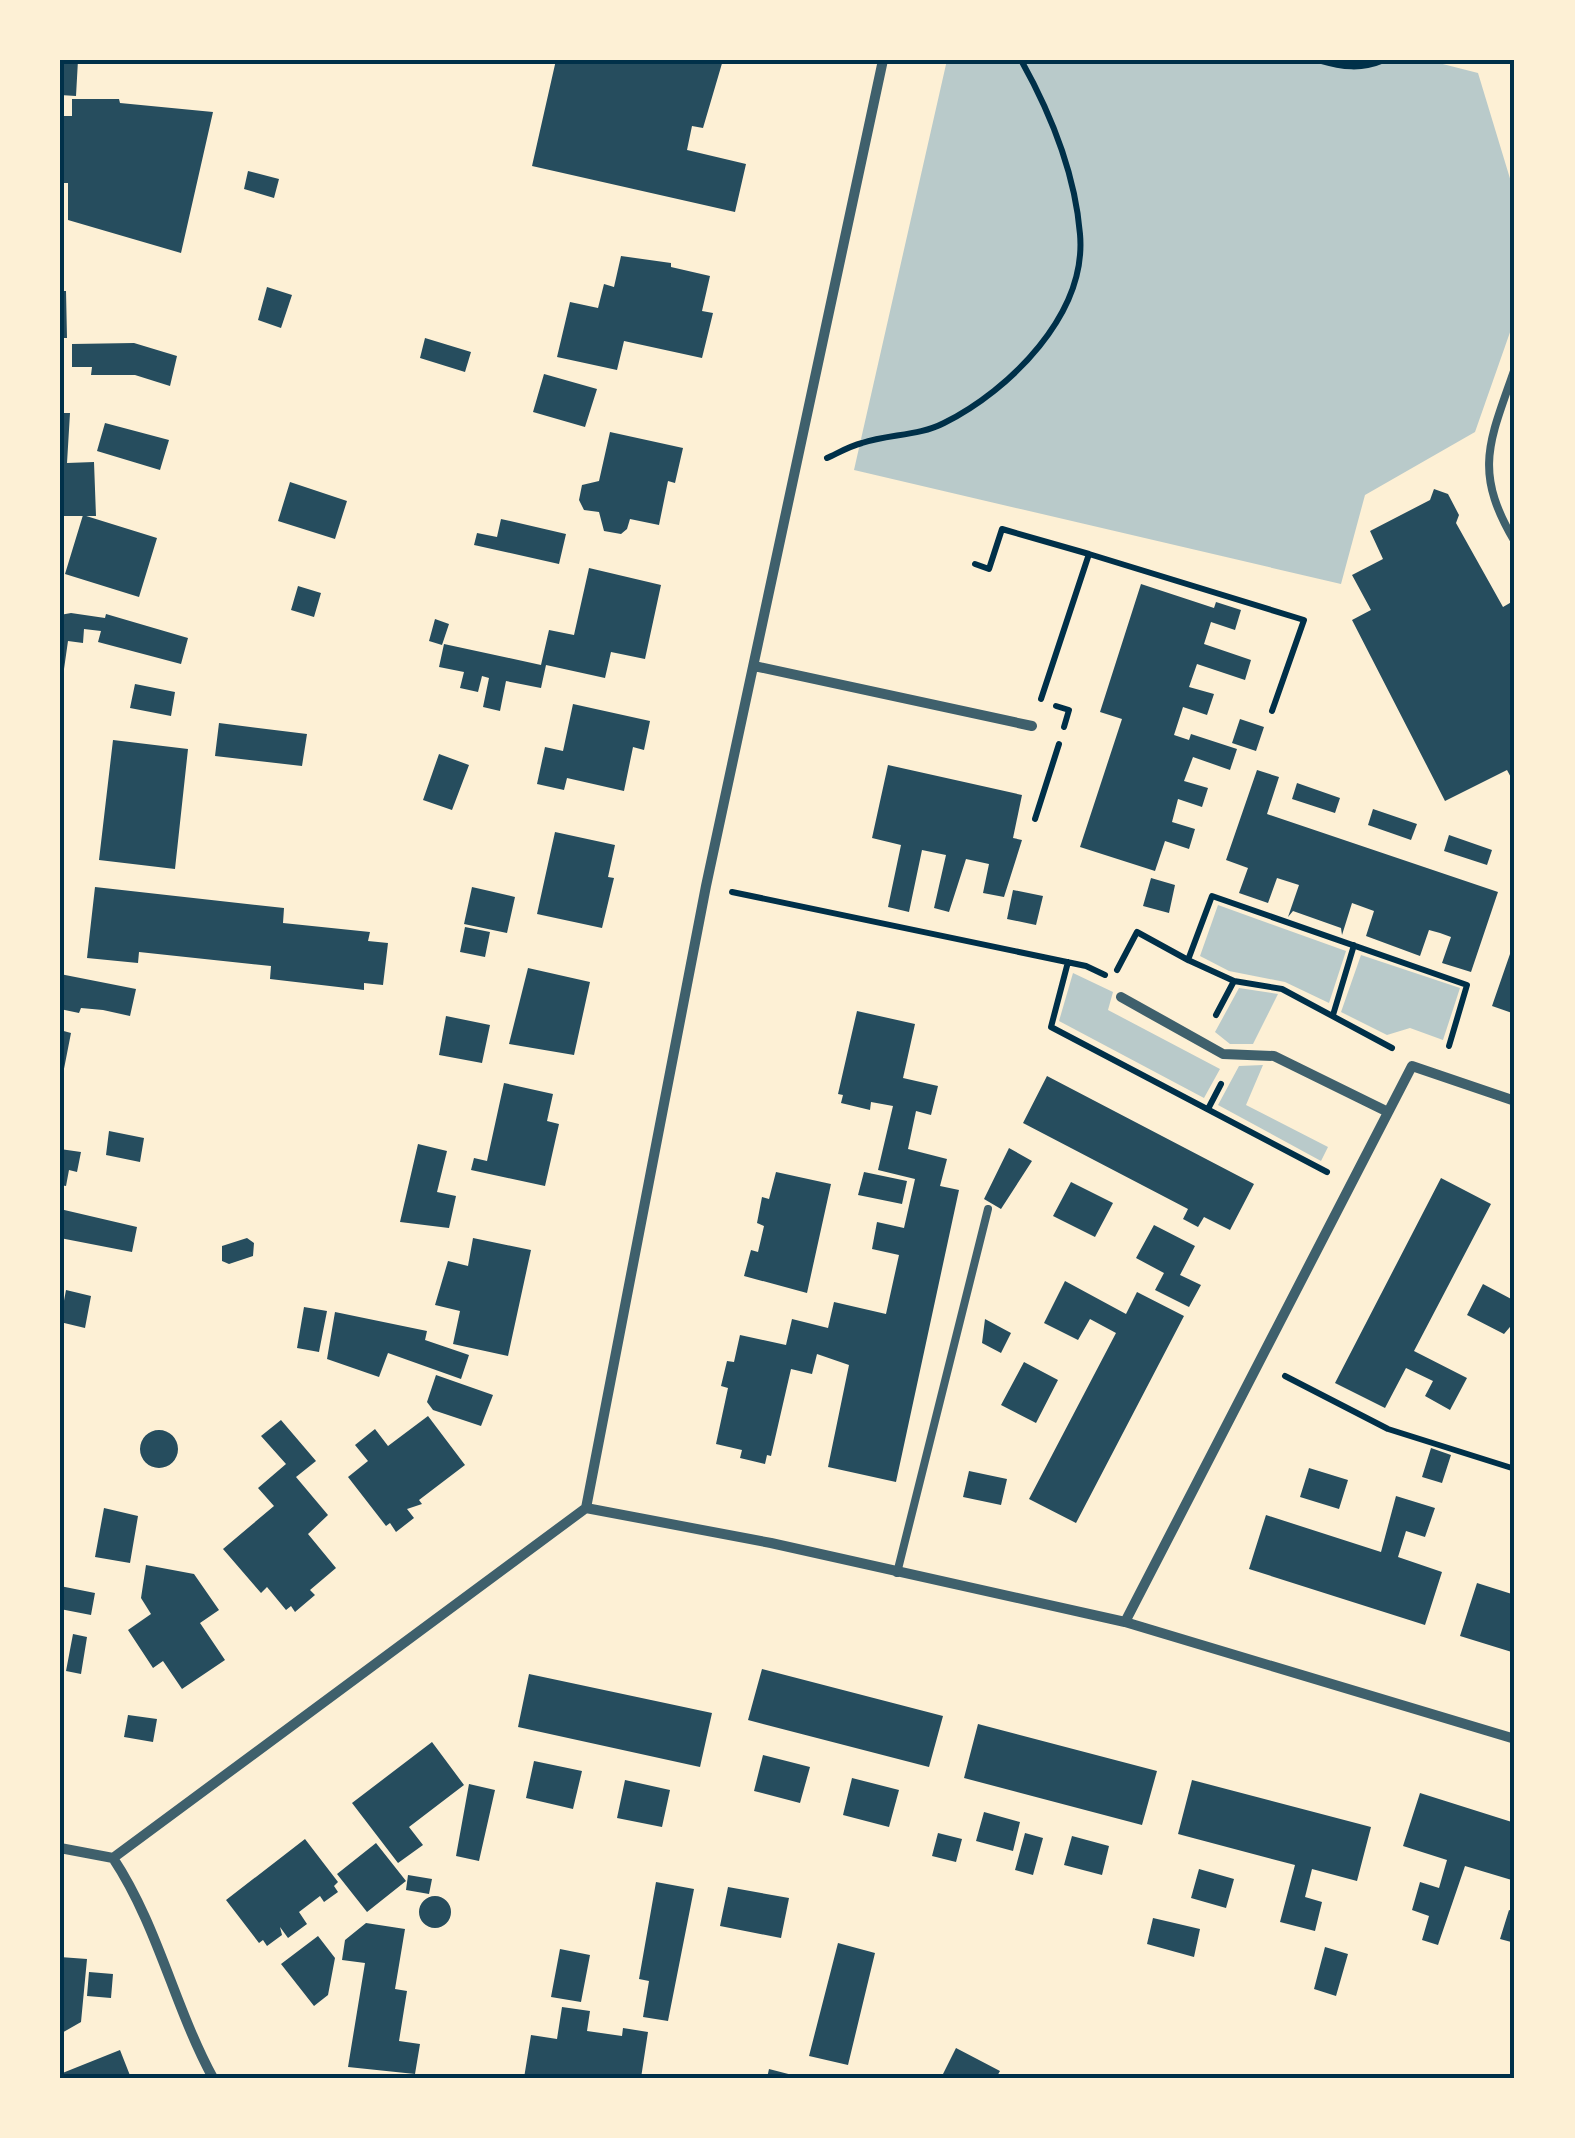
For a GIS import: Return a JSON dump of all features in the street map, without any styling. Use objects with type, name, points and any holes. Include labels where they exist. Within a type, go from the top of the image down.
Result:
[{"type":"street","points":[[112,1858],[586,1508],[706,886],[883,60]]},
{"type":"street","points":[[754,666],[1032,726]]},
{"type":"street","points":[[1121,997],[1202,1042],[1240,1058],[1274,1056],[1388,1112]]},
{"type":"street","points":[[1125,1622],[1256,1361],[1412,1066],[1515,1101]]},
{"type":"street","points":[[586,1508],[771,1543],[1125,1622],[1515,1738]]},
{"type":"street","points":[[60,1848],[112,1858],[141,1901],[197,2048],[213,2078]]},
{"type":"lane","points":[[1515,368],[1488,446],[1489,493],[1515,542]]},
{"type":"lane","points":[[898,1573],[988,1209]]},
{"type":"path","points":[[792,474],[862,442],[939,426],[973,407],[1005,383],[1038,348],[1066,302],[1077,270],[1081,235],[1068,172],[1041,96],[1021,60]]},
{"type":"path","points":[[1318,60],[1346,68],[1384,60]]},
{"type":"path","points":[[975,564],[989,569],[1002,529],[1304,620],[1272,711]]},
{"type":"path","points":[[1036,819],[1059,743],[1030,734],[1088,554]]},
{"type":"path","points":[[706,886],[1068,962],[1112,979],[1137,932],[1234,981],[1282,989],[1391,1046],[1412,1066]]},
{"type":"path","points":[[1188,960],[1212,896],[1467,984],[1440,1076]]},
{"type":"path","points":[[1333,1015],[1354,945]]},
{"type":"path","points":[[1068,962],[1051,1027],[1350,1184]]},
{"type":"path","points":[[1202,1042],[1234,981]]},
{"type":"path","points":[[1256,1361],[1388,1429],[1515,1469]]},
{"type":"shaded area","points":[[947,60],[1427,60],[1478,73],[1515,195],[1515,318],[1475,432],[1365,495],[1341,584],[854,470]]},
{"type":"shaded area","points":[[1218,905],[1346,951],[1329,1003],[1285,982],[1229,971],[1200,956]]},
{"type":"shaded area","points":[[1361,955],[1460,988],[1443,1040],[1410,1028],[1387,1035],[1341,1012]]},
{"type":"shaded area","points":[[1073,973],[1113,992],[1108,1010],[1220,1069],[1204,1098],[1059,1021]]},
{"type":"shaded area","points":[[1239,988],[1278,994],[1253,1044],[1230,1044],[1215,1032]]},
{"type":"shaded area","points":[[1263,1065],[1246,1105],[1328,1147],[1321,1161],[1218,1105],[1239,1066]]},
{"type":"building","points":[[60,60],[78,60],[76,96],[60,95]]},
{"type":"building","points":[[556,60],[723,60],[703,128],[692,126],[687,150],[746,164],[735,212],[532,166]]},
{"type":"building","points":[[72,99],[119,99],[120,103],[213,112],[181,253],[68,220],[68,183],[60,183],[60,116],[72,116]]},
{"type":"building","points":[[248,171],[279,179],[274,198],[244,189]]},
{"type":"building","points":[[621,256],[671,263],[671,267],[710,276],[702,311],[713,313],[702,358],[624,341],[617,370],[557,357],[570,302],[598,308],[604,284],[614,287]]},
{"type":"building","points":[[267,287],[292,295],[281,328],[258,320]]},
{"type":"building","points":[[60,291],[66,291],[67,338],[60,338]]},
{"type":"building","points":[[425,338],[471,352],[465,372],[420,358]]},
{"type":"building","points":[[134,343],[177,356],[170,386],[135,375],[91,375],[92,367],[72,367],[72,344]]},
{"type":"building","points":[[544,374],[597,389],[585,427],[533,412]]},
{"type":"building","points":[[60,413],[70,413],[67,463],[94,462],[96,516],[60,516]]},
{"type":"building","points":[[105,423],[169,440],[160,470],[97,451]]},
{"type":"building","points":[[610,432],[683,448],[675,483],[668,481],[659,525],[630,519],[621,534],[604,531],[599,512],[584,510],[579,500],[582,485],[599,481]]},
{"type":"building","points":[[290,482],[347,501],[335,539],[278,521]]},
{"type":"building","points":[[1434,489],[1448,494],[1459,515],[1456,523],[1503,607],[1515,600],[1515,785],[1507,770],[1445,801],[1352,620],[1371,610],[1352,575],[1383,559],[1370,531],[1430,500]]},
{"type":"building","points":[[83,515],[157,538],[139,597],[65,574]]},
{"type":"building","points":[[501,519],[566,534],[559,564],[474,545],[477,533],[497,537]]},
{"type":"building","points":[[589,568],[661,585],[645,659],[611,652],[605,678],[546,665],[541,688],[506,681],[500,711],[483,707],[489,678],[482,676],[478,692],[460,688],[464,672],[439,667],[444,644],[541,665],[549,630],[574,635]]},
{"type":"building","points":[[1141,584],[1214,608],[1216,602],[1241,610],[1235,630],[1211,622],[1204,644],[1251,660],[1245,680],[1197,664],[1189,687],[1214,694],[1207,715],[1183,707],[1174,735],[1189,740],[1191,734],[1237,749],[1230,770],[1193,757],[1184,781],[1208,788],[1202,807],[1178,799],[1172,822],[1195,829],[1189,849],[1165,841],[1155,871],[1080,847],[1122,719],[1100,712]]},
{"type":"building","points":[[298,586],[321,593],[314,617],[291,610]]},
{"type":"building","points":[[106,614],[188,638],[181,664],[98,642],[101,631],[84,629],[83,643],[68,641],[64,669],[60,669],[60,615],[105,618]]},
{"type":"building","points":[[435,619],[449,624],[442,645],[429,641]]},
{"type":"building","points":[[135,684],[175,692],[171,716],[130,708]]},
{"type":"building","points":[[573,704],[650,721],[644,750],[633,747],[624,791],[567,778],[564,790],[537,784],[545,747],[563,751]]},
{"type":"building","points":[[1240,719],[1264,727],[1256,751],[1232,743]]},
{"type":"building","points":[[219,723],[307,734],[302,766],[215,756]]},
{"type":"building","points":[[113,740],[188,749],[175,869],[99,860]]},
{"type":"building","points":[[439,754],[469,765],[452,810],[423,800]]},
{"type":"building","points":[[888,765],[1022,795],[1013,838],[1022,840],[1004,897],[983,893],[989,864],[966,859],[949,912],[934,908],[946,855],[922,850],[909,912],[888,907],[901,845],[872,838]]},
{"type":"building","points":[[1257,770],[1279,777],[1267,814],[1498,892],[1471,972],[1442,963],[1451,937],[1440,933],[1429,930],[1420,956],[1366,936],[1374,911],[1352,903],[1342,935],[1341,928],[1293,911],[1288,917],[1299,885],[1277,878],[1268,903],[1239,893],[1248,868],[1226,860]]},
{"type":"building","points":[[1297,783],[1340,798],[1335,813],[1292,799]]},
{"type":"building","points":[[1373,809],[1417,824],[1411,840],[1368,825]]},
{"type":"building","points":[[555,832],[615,845],[608,877],[614,878],[602,928],[537,914]]},
{"type":"building","points":[[1449,835],[1492,850],[1487,865],[1444,851]]},
{"type":"building","points":[[1151,878],[1175,885],[1169,913],[1143,906]]},
{"type":"building","points":[[95,887],[284,908],[283,923],[370,932],[368,941],[388,943],[383,985],[364,983],[364,990],[270,979],[271,966],[139,952],[138,963],[87,958]]},
{"type":"building","points":[[472,887],[515,897],[507,933],[464,924]]},
{"type":"building","points":[[1013,890],[1043,896],[1036,925],[1007,919]]},
{"type":"building","points":[[465,927],[490,932],[485,957],[460,952]]},
{"type":"building","points":[[1510,954],[1515,956],[1515,1014],[1492,1006]]},
{"type":"building","points":[[528,968],[590,982],[574,1055],[509,1044]]},
{"type":"building","points":[[60,974],[136,989],[130,1016],[103,1010],[81,1008],[79,1013],[60,1009]]},
{"type":"building","points":[[857,1011],[915,1024],[903,1078],[938,1086],[931,1115],[916,1111],[908,1149],[947,1159],[940,1186],[959,1190],[896,1482],[828,1467],[849,1365],[817,1354],[812,1374],[791,1369],[771,1456],[767,1455],[765,1464],[740,1458],[742,1450],[716,1444],[728,1388],[721,1386],[727,1361],[734,1362],[740,1335],[786,1345],[792,1319],[828,1328],[834,1302],[886,1314],[899,1255],[872,1249],[877,1222],[904,1228],[915,1179],[878,1170],[893,1106],[871,1102],[870,1110],[841,1103],[843,1095],[838,1094]]},
{"type":"building","points":[[446,1016],[490,1025],[482,1063],[439,1055]]},
{"type":"building","points":[[60,1030],[71,1033],[62,1079],[60,1079]]},
{"type":"building","points":[[1047,1076],[1254,1184],[1230,1230],[1204,1217],[1198,1227],[1183,1219],[1188,1209],[1023,1123]]},
{"type":"building","points":[[504,1083],[553,1094],[547,1121],[559,1124],[545,1186],[471,1170],[474,1158],[487,1161]]},
{"type":"building","points":[[109,1131],[144,1138],[140,1162],[106,1155]]},
{"type":"building","points":[[418,1144],[447,1151],[437,1192],[456,1196],[449,1228],[400,1222]]},
{"type":"building","points":[[1009,1148],[1032,1161],[1001,1209],[984,1199]]},
{"type":"building","points":[[60,1149],[81,1152],[77,1172],[69,1170],[66,1186],[60,1185]]},
{"type":"building","points":[[776,1172],[831,1184],[807,1293],[744,1276],[751,1250],[758,1252],[764,1226],[757,1223],[762,1197],[769,1199]]},
{"type":"building","points":[[864,1172],[907,1181],[902,1204],[858,1195]]},
{"type":"building","points":[[1441,1178],[1491,1204],[1414,1351],[1467,1378],[1450,1410],[1425,1396],[1433,1381],[1406,1368],[1385,1408],[1335,1383]]},
{"type":"building","points":[[1071,1182],[1113,1203],[1095,1237],[1053,1216]]},
{"type":"building","points":[[60,1209],[137,1227],[132,1252],[60,1238]]},
{"type":"building","points":[[1154,1225],[1195,1246],[1180,1275],[1201,1285],[1189,1307],[1155,1290],[1164,1273],[1136,1258]]},
{"type":"building","points":[[247,1238],[254,1243],[253,1256],[229,1264],[222,1261],[222,1246]]},
{"type":"building","points":[[473,1238],[531,1250],[508,1356],[453,1344],[460,1311],[435,1305],[448,1261],[468,1266]]},
{"type":"building","points":[[1065,1281],[1126,1314],[1137,1292],[1184,1316],[1076,1523],[1029,1499],[1116,1333],[1090,1319],[1078,1340],[1044,1323]]},
{"type":"building","points":[[1483,1284],[1515,1301],[1515,1321],[1504,1334],[1467,1315]]},
{"type":"building","points":[[66,1290],[91,1296],[85,1328],[60,1322]]},
{"type":"building","points":[[304,1307],[327,1311],[319,1352],[297,1348]]},
{"type":"building","points":[[335,1312],[427,1331],[425,1340],[469,1355],[461,1379],[388,1353],[379,1377],[327,1359]]},
{"type":"building","points":[[985,1319],[1011,1333],[1001,1353],[982,1343]]},
{"type":"building","points":[[1024,1362],[1058,1380],[1036,1423],[1001,1405]]},
{"type":"building","points":[[436,1375],[493,1395],[481,1426],[433,1410],[427,1402]]},
{"type":"building","points":[[428,1416],[465,1465],[419,1500],[422,1504],[407,1509],[414,1518],[396,1532],[390,1523],[386,1526],[348,1477],[368,1461],[355,1445],[375,1429],[388,1446]]},
{"type":"building","points":[[281,1420],[316,1461],[296,1477],[328,1515],[308,1534],[336,1568],[310,1590],[315,1595],[295,1612],[291,1606],[286,1610],[267,1587],[261,1593],[223,1549],[274,1506],[258,1488],[286,1464],[261,1436]]},
{"type":"building","points":[[159,1430],[173,1435],[178,1449],[173,1463],[159,1468],[145,1463],[140,1449],[145,1435]]},
{"type":"building","points":[[1431,1448],[1451,1455],[1442,1483],[1422,1477]]},
{"type":"building","points":[[1309,1468],[1348,1480],[1339,1509],[1300,1497]]},
{"type":"building","points":[[969,1471],[1007,1479],[1001,1505],[963,1497]]},
{"type":"building","points":[[1396,1496],[1435,1508],[1425,1537],[1406,1531],[1398,1557],[1442,1572],[1425,1625],[1249,1569],[1266,1515],[1381,1552]]},
{"type":"building","points":[[104,1508],[138,1516],[130,1563],[95,1557]]},
{"type":"building","points":[[146,1565],[194,1574],[219,1610],[200,1623],[225,1660],[182,1689],[163,1661],[153,1668],[128,1630],[151,1614],[141,1598]]},
{"type":"building","points":[[1477,1583],[1515,1595],[1515,1653],[1460,1636]]},
{"type":"building","points":[[60,1586],[95,1593],[91,1615],[60,1609]]},
{"type":"building","points":[[73,1634],[87,1637],[81,1674],[66,1671]]},
{"type":"building","points":[[762,1669],[943,1716],[929,1767],[748,1720]]},
{"type":"building","points":[[529,1674],[712,1713],[700,1767],[518,1727]]},
{"type":"building","points":[[128,1715],[157,1719],[153,1742],[124,1737]]},
{"type":"building","points":[[978,1724],[1157,1771],[1142,1825],[964,1778]]},
{"type":"building","points":[[432,1742],[464,1785],[409,1827],[423,1845],[398,1863],[352,1803]]},
{"type":"building","points":[[763,1755],[810,1767],[800,1803],[754,1791]]},
{"type":"building","points":[[534,1761],[582,1771],[573,1809],[526,1798]]},
{"type":"building","points":[[852,1778],[899,1790],[889,1827],[843,1815]]},
{"type":"building","points":[[625,1780],[670,1790],[662,1827],[617,1818]]},
{"type":"building","points":[[1192,1780],[1371,1827],[1357,1881],[1312,1869],[1305,1897],[1322,1902],[1315,1931],[1280,1922],[1295,1865],[1178,1834]]},
{"type":"building","points":[[469,1784],[495,1790],[479,1861],[456,1856]]},
{"type":"building","points":[[1420,1793],[1515,1823],[1515,1881],[1465,1866],[1438,1945],[1422,1940],[1429,1916],[1412,1910],[1420,1882],[1439,1888],[1447,1860],[1403,1846]]},
{"type":"building","points":[[984,1812],[1020,1822],[1013,1851],[976,1841]]},
{"type":"building","points":[[938,1833],[962,1839],[956,1862],[932,1856]]},
{"type":"building","points":[[1025,1833],[1043,1838],[1033,1875],[1015,1870]]},
{"type":"building","points":[[1072,1836],[1109,1846],[1102,1875],[1064,1865]]},
{"type":"building","points":[[305,1839],[338,1882],[334,1886],[338,1892],[324,1902],[320,1896],[299,1912],[307,1924],[288,1938],[280,1927],[282,1935],[267,1946],[263,1940],[259,1943],[226,1900]]},
{"type":"building","points":[[376,1843],[406,1881],[367,1912],[337,1874]]},
{"type":"building","points":[[1199,1869],[1234,1879],[1226,1908],[1191,1898]]},
{"type":"building","points":[[408,1875],[432,1879],[429,1894],[406,1890]]},
{"type":"building","points":[[656,1882],[694,1889],[668,2021],[643,2017],[649,1981],[639,1979]]},
{"type":"building","points":[[728,1887],[789,1898],[781,1938],[720,1926]]},
{"type":"building","points":[[435,1896],[447,1900],[451,1912],[447,1924],[435,1928],[423,1924],[419,1912],[423,1900]]},
{"type":"building","points":[[1509,1910],[1515,1912],[1515,1943],[1500,1939]]},
{"type":"building","points":[[1153,1918],[1200,1929],[1194,1957],[1147,1944]]},
{"type":"building","points":[[366,1923],[405,1929],[395,1989],[407,1991],[399,2041],[420,2044],[415,2074],[348,2067],[365,1963],[342,1960],[345,1940]]},
{"type":"building","points":[[318,1936],[335,1958],[328,1995],[314,2006],[281,1964]]},
{"type":"building","points":[[838,1943],[875,1953],[848,2065],[809,2056]]},
{"type":"building","points":[[1325,1947],[1348,1954],[1336,1996],[1314,1989]]},
{"type":"building","points":[[560,1949],[590,1955],[581,2002],[551,1997]]},
{"type":"building","points":[[60,1957],[87,1959],[81,2022],[60,2034]]},
{"type":"building","points":[[89,1972],[113,1974],[111,1998],[87,1996]]},
{"type":"building","points":[[562,2007],[590,2011],[587,2031],[622,2036],[623,2028],[648,2032],[641,2078],[524,2078],[531,2035],[557,2039]]},
{"type":"building","points":[[956,2048],[1000,2071],[996,2078],[941,2078]]},
{"type":"building","points":[[120,2050],[131,2078],[60,2078],[60,2074]]},
{"type":"building","points":[[769,2069],[800,2077],[800,2078],[767,2078]]}]
